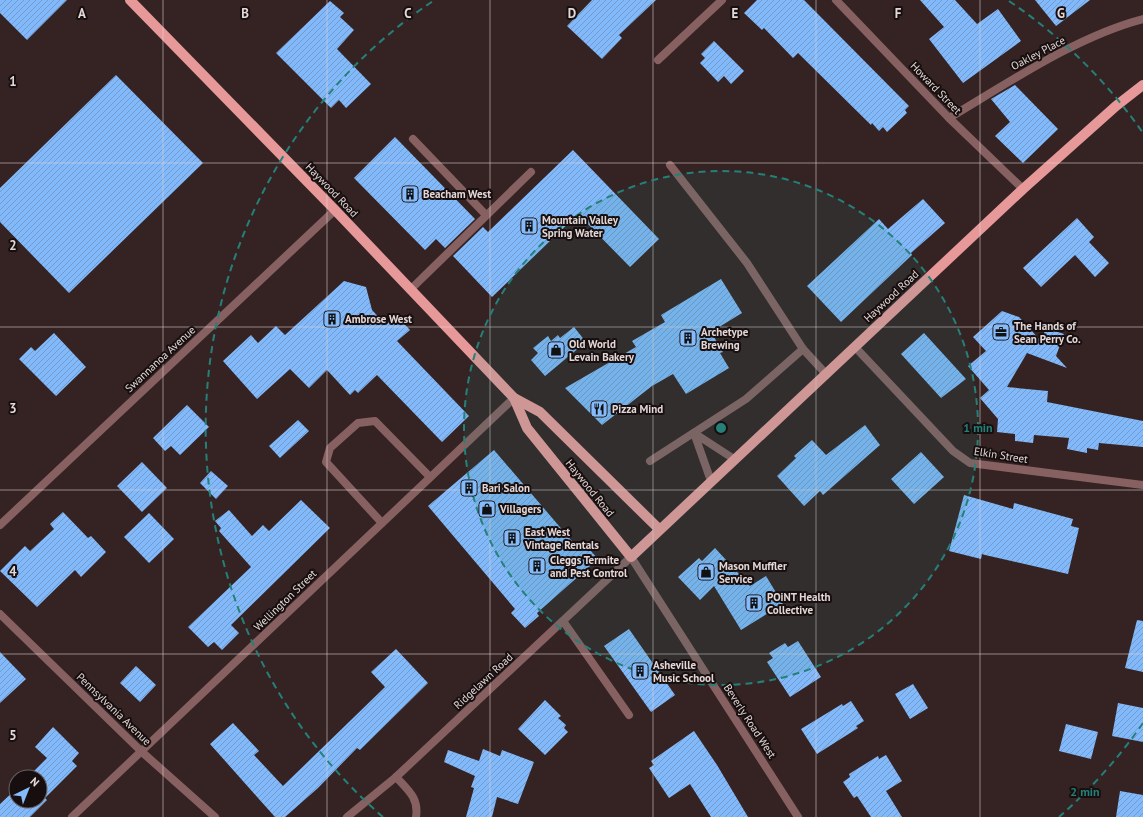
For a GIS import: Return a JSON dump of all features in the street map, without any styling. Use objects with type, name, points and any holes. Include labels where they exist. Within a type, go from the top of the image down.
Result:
[{"type":"main road","name":"Haywood Road","points":[[130,0],[514,398],[540,412],[659,529]]},
{"type":"main road","name":"Haywood Road","points":[[514,398],[527,428],[631,557],[659,529],[1023,189],[1116,106],[1143,85]]},
{"type":"street","points":[[658,60],[722,0]]},
{"type":"street","name":"Howard Street","points":[[836,0],[949,118],[1023,189]]},
{"type":"street","name":"Oakley Place","points":[[949,118],[1051,57],[1122,24],[1143,19]]},
{"type":"street","points":[[413,139],[486,215]]},
{"type":"street","points":[[670,165],[747,263],[803,349],[826,374]]},
{"type":"street","points":[[410,290],[531,172]]},
{"type":"street","name":"Swannanoa Avenue","points":[[0,525],[334,210]]},
{"type":"street","name":"Elkin Street","points":[[855,347],[953,451],[970,463],[1143,485]]},
{"type":"street","points":[[650,461],[746,399],[803,349]]},
{"type":"street","name":"Wellington Street","points":[[72,817],[514,398]]},
{"type":"street","points":[[382,523],[326,462],[330,448],[358,423],[375,421],[430,477]]},
{"type":"street","points":[[694,433],[734,459]]},
{"type":"street","points":[[694,433],[711,481]]},
{"type":"street","name":"Ridgelawn Road","points":[[347,817],[396,777],[631,557]]},
{"type":"street","name":"Beverly Road West","points":[[631,557],[798,817]]},
{"type":"street","name":"Pennsylvania Avenue","points":[[0,614],[142,752],[215,817]]},
{"type":"street","points":[[563,621],[629,715]]},
{"type":"street","points":[[396,777],[412,795],[418,805],[416,817]]},
{"type":"building","points":[[0,0],[67,0],[27,40],[0,13]]},
{"type":"building","points":[[592,0],[656,0],[619,35],[622,38],[602,59],[567,26]]},
{"type":"building","points":[[757,0],[804,0],[909,106],[905,110],[907,113],[887,132],[883,127],[879,131],[872,123],[871,125],[798,53],[793,58],[764,28],[762,30],[744,13]]},
{"type":"building","points":[[920,0],[955,0],[977,24],[998,9],[1021,41],[963,83],[929,39],[944,27]]},
{"type":"building","points":[[1035,0],[1090,0],[1056,26]]},
{"type":"building","points":[[330,1],[344,13],[340,17],[354,30],[337,49],[371,84],[346,108],[339,100],[331,108],[276,53]]},
{"type":"building","points":[[714,41],[744,71],[731,84],[724,76],[718,82],[700,63],[705,58],[701,54]]},
{"type":"building","points":[[116,75],[203,163],[69,293],[0,222],[0,188]]},
{"type":"building","points":[[1015,85],[1058,129],[1023,163],[995,136],[1010,122],[991,99]]},
{"type":"building","name":"Beacham West","points":[[395,137],[475,219],[445,248],[436,239],[425,250],[354,178]]},
{"type":"building","name":"Mountain Valley Spring Water","points":[[573,150],[659,239],[630,267],[578,214],[492,297],[453,256],[483,227],[488,232]]},
{"type":"building","points":[[923,199],[945,223],[911,253],[912,255],[841,322],[807,286],[879,219],[888,229]]},
{"type":"building","points":[[1077,218],[1094,237],[1089,242],[1109,263],[1095,277],[1075,255],[1041,287],[1023,268]]},
{"type":"building","points":[[721,279],[742,313],[711,332],[723,352],[720,353],[729,368],[686,394],[673,374],[652,386],[602,425],[565,388],[636,347],[632,341],[665,322],[661,315]]},
{"type":"building","points":[[344,281],[366,287],[372,310],[386,325],[396,315],[410,330],[397,341],[469,416],[442,442],[377,375],[358,393],[355,390],[350,395],[327,370],[309,388],[290,369],[257,399],[223,361],[251,335],[258,343],[276,326],[285,335]]},
{"type":"building","points":[[1002,311],[1019,317],[1041,341],[1046,328],[1064,334],[1056,356],[1067,368],[1027,353],[1007,387],[1048,391],[1047,402],[1143,421],[1143,447],[1099,443],[1098,450],[1087,448],[1087,453],[1067,449],[1069,438],[1034,435],[1033,443],[1015,441],[1015,434],[997,432],[998,419],[980,398],[989,390],[968,366],[986,351],[973,337]]},
{"type":"building","name":"Old World Levain Bakery","points":[[574,327],[586,342],[545,376],[531,360],[538,353],[533,348],[548,336],[551,341],[558,335],[560,338]]},
{"type":"building","points":[[54,333],[86,367],[56,396],[19,359],[31,347],[35,351]]},
{"type":"building","points":[[924,333],[966,379],[941,398],[901,354]]},
{"type":"building","points":[[187,405],[209,427],[180,455],[171,446],[165,451],[153,438]]},
{"type":"building","points":[[298,420],[309,431],[280,458],[269,446]]},
{"type":"building","points":[[865,425],[880,445],[823,495],[820,491],[804,506],[777,476],[796,458],[794,456],[812,440],[826,455]]},
{"type":"building","points":[[494,450],[577,547],[583,542],[598,559],[537,613],[539,616],[525,628],[511,613],[515,609],[428,506]]},
{"type":"building","points":[[921,452],[944,477],[914,504],[891,479]]},
{"type":"building","points":[[142,462],[167,488],[142,512],[117,486]]},
{"type":"building","points":[[211,471],[228,486],[216,499],[200,483]]},
{"type":"building","points":[[964,495],[1013,509],[1014,503],[1073,519],[1071,526],[1079,528],[1068,574],[982,554],[981,559],[949,551]]},
{"type":"building","points":[[301,500],[330,528],[231,625],[239,633],[222,650],[214,642],[208,647],[188,627],[251,567],[219,531],[221,528],[215,521],[229,510],[252,536],[263,525],[269,531]]},
{"type":"building","points":[[63,512],[88,538],[91,536],[106,552],[81,577],[75,570],[37,607],[0,571],[25,546],[30,551],[54,529],[50,524]]},
{"type":"building","points":[[149,513],[174,539],[149,563],[124,537]]},
{"type":"building","points":[[715,548],[750,586],[766,576],[783,604],[741,630],[714,586],[700,600],[678,577],[699,558],[702,561]]},
{"type":"building","points":[[1137,620],[1143,621],[1143,672],[1125,668]]},
{"type":"building","name":"Asheville Music School","points":[[629,629],[675,695],[651,712],[604,646]]},
{"type":"building","points":[[798,641],[821,677],[790,697],[767,662],[773,658],[769,653],[785,643],[788,647]]},
{"type":"building","points":[[396,649],[428,683],[360,750],[357,748],[318,788],[285,817],[275,817],[210,744],[233,723],[259,751],[254,755],[283,786],[385,687],[371,672]]},
{"type":"building","points":[[0,652],[26,679],[0,703]]},
{"type":"building","points":[[136,666],[156,685],[140,702],[120,683]]},
{"type":"building","points":[[913,684],[928,708],[910,719],[895,694]]},
{"type":"building","points":[[545,700],[561,716],[558,718],[566,725],[564,728],[568,732],[545,755],[518,729]]},
{"type":"building","points":[[851,701],[864,721],[856,726],[858,728],[817,754],[801,729],[842,704],[843,706]]},
{"type":"building","points":[[1118,703],[1143,708],[1143,742],[1112,736]]},
{"type":"building","points":[[1066,724],[1098,732],[1091,759],[1059,751]]},
{"type":"building","points":[[53,727],[79,753],[72,761],[77,766],[48,795],[48,769],[36,769],[47,758],[35,747]]},
{"type":"building","points":[[694,731],[717,765],[748,817],[711,817],[690,784],[669,798],[649,768],[654,765],[651,761]]},
{"type":"building","points":[[483,749],[500,756],[502,750],[534,762],[518,804],[497,797],[492,817],[466,817],[474,788],[471,787],[475,776],[444,762],[448,750],[479,761]]},
{"type":"building","points":[[886,755],[902,781],[886,791],[902,817],[871,817],[857,796],[854,798],[843,782],[850,777],[849,774],[878,756],[879,759]]},
{"type":"building","points":[[1120,791],[1143,795],[1143,817],[1116,817]]},
{"type":"building","points":[[8,796],[8,809],[38,809],[30,817],[0,817],[0,804]]},
{"type":"place","name":"Beacham West","points":[[410,194]]},
{"type":"place","name":"Mountain Valley Spring Water","points":[[529,226]]},
{"type":"place","name":"Ambrose West","points":[[332,319]]},
{"type":"place","name":"The Hands of Sean Perry Co.","points":[[1001,332]]},
{"type":"place","name":"Archetype Brewing","points":[[688,338]]},
{"type":"place","name":"Old World Levain Bakery","points":[[556,350]]},
{"type":"place","name":"Pizza Mind","points":[[599,409]]},
{"type":"place","name":"Bari Salon","points":[[469,488]]},
{"type":"place","name":"Villagers","points":[[487,509]]},
{"type":"place","name":"East West Vintage Rentals","points":[[512,538]]},
{"type":"place","name":"Cleggs Termite and Pest Control","points":[[537,566]]},
{"type":"place","name":"Mason Muffler Service","points":[[706,572]]},
{"type":"place","name":"POiNT Health Collective","points":[[754,603]]},
{"type":"place","name":"Asheville Music School","points":[[640,671]]}]
